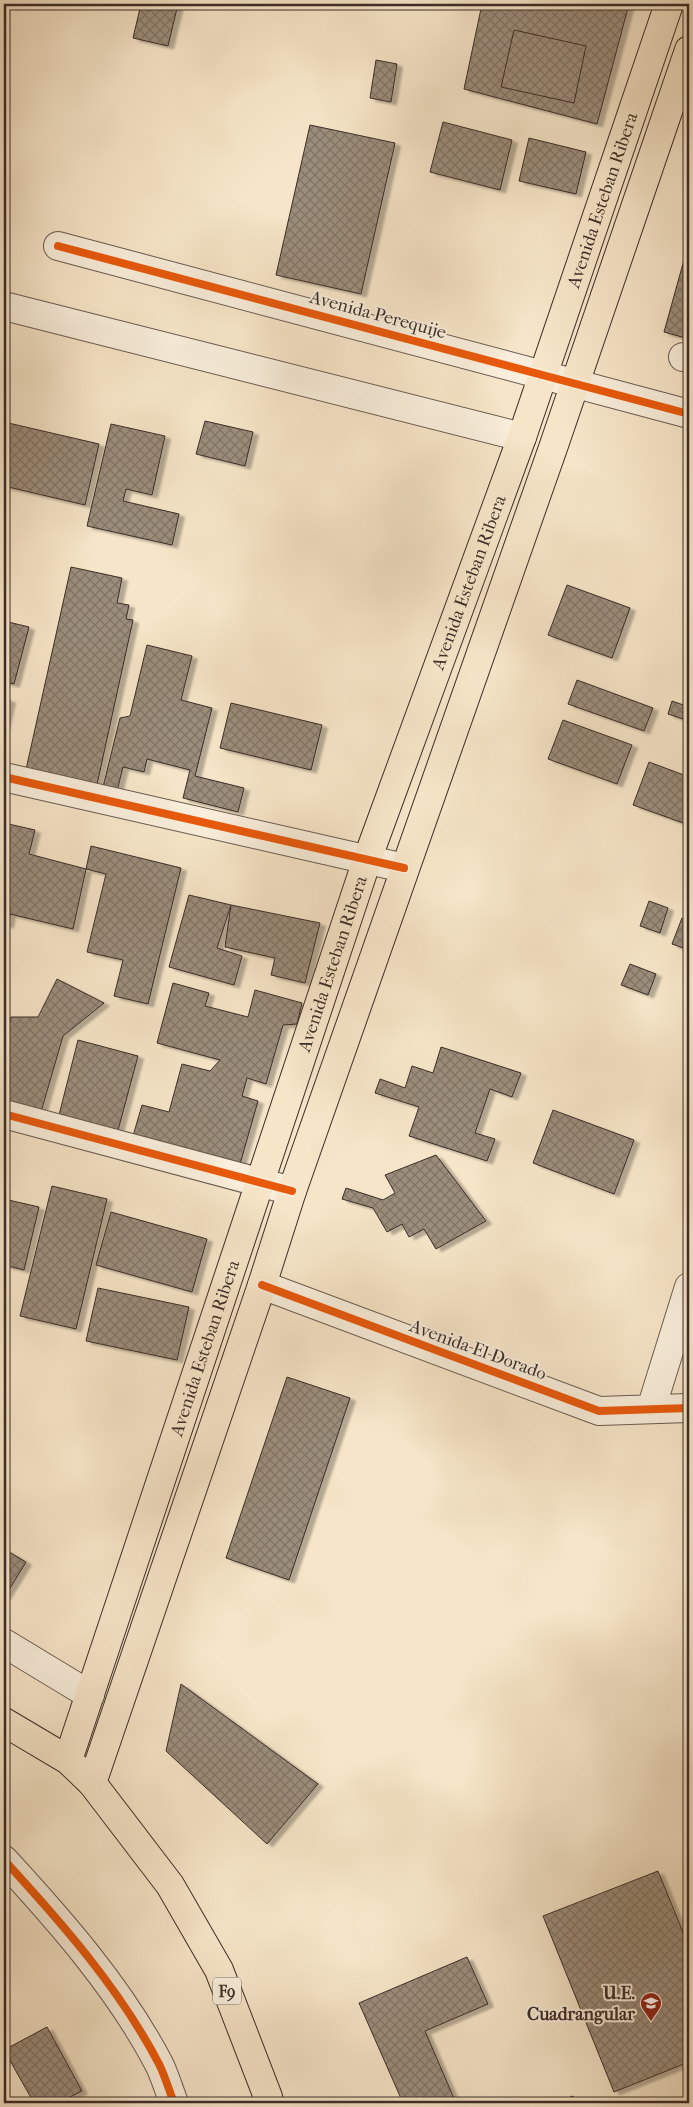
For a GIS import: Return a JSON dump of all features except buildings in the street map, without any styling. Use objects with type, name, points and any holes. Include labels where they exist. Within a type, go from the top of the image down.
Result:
[{"type":"main road","name":"Avenida Esteban Ribera","points":[[68,1760],[367,860],[522,437],[669,4]]},
{"type":"main road","name":"Avenida Esteban Ribera","points":[[92,1783],[262,1285],[292,1191],[575,384],[689,50]]},
{"type":"main road","name":"F9","points":[[4,1722],[68,1760],[92,1783],[170,1885],[219,1970],[269,2103]]},
{"type":"street","name":"Avenida Perequije","points":[[58,246],[689,414]]},
{"type":"street","points":[[4,306],[522,437]]},
{"type":"street","points":[[4,777],[404,868]]},
{"type":"street","points":[[4,1114],[292,1191]]},
{"type":"street","name":"Avenida El Dorado","points":[[262,1285],[599,1411],[689,1408]]},
{"type":"street","points":[[651,1409],[689,1287]]},
{"type":"street","points":[[4,1643],[90,1695]]},
{"type":"street","points":[[4,1860],[52,1912],[112,1989],[159,2065],[174,2103]]},
{"type":"cycle path","points":[[58,246],[689,414]]},
{"type":"cycle path","points":[[4,777],[404,868]]},
{"type":"cycle path","points":[[4,1114],[292,1191]]},
{"type":"cycle path","points":[[262,1285],[599,1411],[689,1408]]},
{"type":"cycle path","points":[[4,1860],[47,1907],[108,1983],[159,2064],[174,2103]]},
{"type":"place","name":"U.E. Cuadrangular","points":[[651,2022]]}]
